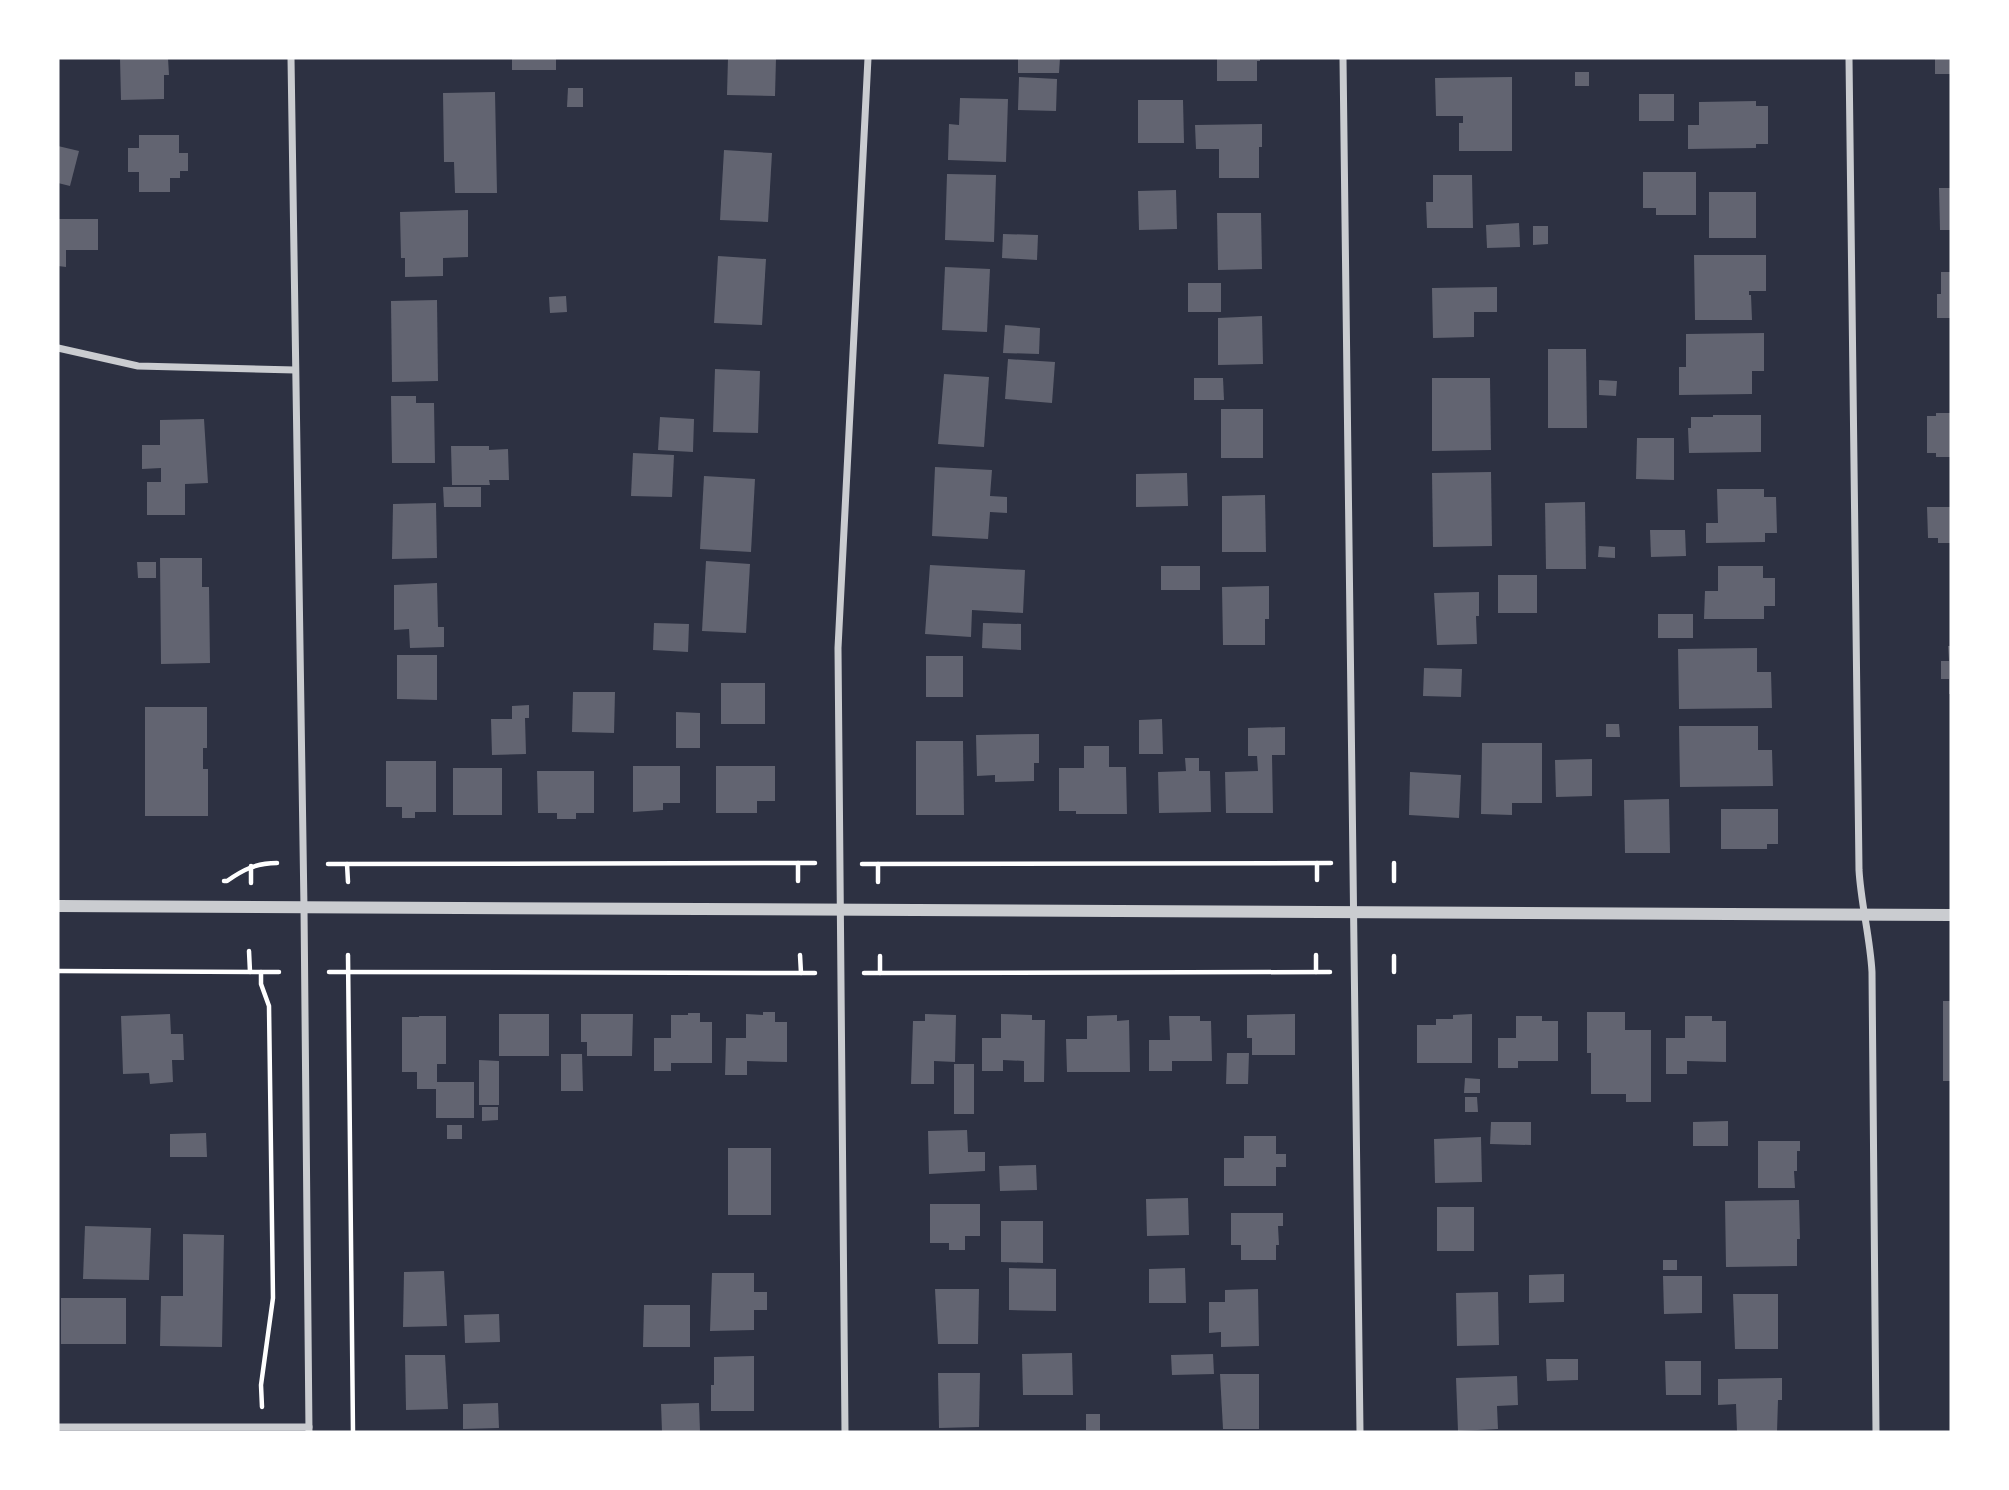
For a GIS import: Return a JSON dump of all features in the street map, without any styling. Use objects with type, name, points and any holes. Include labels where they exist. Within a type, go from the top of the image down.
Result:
[{"type":"street","points":[[58,1427],[309,1429],[291,58]]},
{"type":"street","points":[[845,1432],[838,648],[868,58]]},
{"type":"street","points":[[1343,58],[1360,1432]]},
{"type":"street","points":[[1849,58],[1859,870],[1872,972],[1876,1432]]},
{"type":"street","points":[[58,348],[138,366],[295,370]]},
{"type":"street","points":[[58,906],[1951,915]]},
{"type":"path","points":[[214,881],[227,881],[261,863],[277,863]]},
{"type":"path","points":[[798,863],[798,881]]},
{"type":"path","points":[[328,864],[815,863]]},
{"type":"path","points":[[1317,863],[1317,880]]},
{"type":"path","points":[[862,864],[1331,863]]},
{"type":"path","points":[[1394,863],[1394,881]]},
{"type":"path","points":[[347,864],[348,882]]},
{"type":"path","points":[[878,864],[878,882]]},
{"type":"path","points":[[251,866],[251,884]]},
{"type":"path","points":[[249,951],[250,972]]},
{"type":"path","points":[[348,955],[354,1432]]},
{"type":"path","points":[[800,955],[801,973]]},
{"type":"path","points":[[1316,955],[1316,972]]},
{"type":"path","points":[[880,956],[880,973]]},
{"type":"path","points":[[1394,956],[1394,972]]},
{"type":"path","points":[[58,971],[279,972]]},
{"type":"path","points":[[261,972],[261,984],[269,1006],[273,1298],[261,1385],[262,1427]]},
{"type":"path","points":[[329,972],[815,973]]},
{"type":"path","points":[[864,973],[1330,972]]},
{"type":"building","points":[[120,58],[168,58],[169,75],[164,75],[164,99],[121,100]]},
{"type":"building","points":[[512,58],[556,58],[556,70],[512,70]]},
{"type":"building","points":[[728,58],[776,58],[775,96],[727,95]]},
{"type":"building","points":[[1018,58],[1060,58],[1059,73],[1018,73]]},
{"type":"building","points":[[1217,58],[1260,58],[1260,61],[1257,61],[1257,81],[1217,81]]},
{"type":"building","points":[[1935,58],[1951,58],[1951,74],[1935,74]]},
{"type":"building","points":[[1575,72],[1589,72],[1589,86],[1575,86]]},
{"type":"building","points":[[1019,77],[1057,79],[1056,111],[1018,110]]},
{"type":"building","points":[[1512,77],[1512,151],[1459,151],[1459,123],[1463,123],[1463,116],[1436,116],[1435,78]]},
{"type":"building","points":[[568,88],[583,88],[583,107],[567,107]]},
{"type":"building","points":[[495,92],[497,193],[455,193],[454,162],[444,162],[443,93]]},
{"type":"building","points":[[1639,94],[1674,94],[1674,121],[1639,121]]},
{"type":"building","points":[[960,98],[1008,99],[1006,162],[948,160],[949,124],[959,125]]},
{"type":"building","points":[[1138,100],[1183,100],[1184,143],[1138,143]]},
{"type":"building","points":[[1756,101],[1756,106],[1768,106],[1768,144],[1756,144],[1756,148],[1688,149],[1688,125],[1699,125],[1699,102]]},
{"type":"building","points":[[1262,124],[1259,178],[1219,178],[1219,149],[1196,149],[1195,125]]},
{"type":"building","points":[[139,135],[179,135],[179,153],[188,153],[188,171],[180,171],[180,178],[170,178],[170,192],[139,192],[139,172],[128,172],[128,148],[139,148]]},
{"type":"building","points":[[58,146],[79,151],[70,186],[58,183]]},
{"type":"building","points":[[724,150],[772,153],[768,222],[720,220]]},
{"type":"building","points":[[1643,172],[1696,172],[1696,215],[1656,215],[1656,208],[1643,208]]},
{"type":"building","points":[[947,174],[996,175],[994,242],[945,240]]},
{"type":"building","points":[[1433,175],[1472,175],[1473,228],[1427,228],[1426,202],[1433,202]]},
{"type":"building","points":[[1939,188],[1951,188],[1951,230],[1940,230]]},
{"type":"building","points":[[1176,190],[1177,229],[1139,230],[1138,191]]},
{"type":"building","points":[[1709,192],[1756,192],[1756,238],[1709,238]]},
{"type":"building","points":[[468,210],[468,257],[443,258],[443,276],[405,277],[405,258],[401,258],[400,212]]},
{"type":"building","points":[[1217,213],[1261,213],[1262,269],[1218,270]]},
{"type":"building","points":[[58,219],[98,219],[98,250],[66,250],[66,267],[58,266]]},
{"type":"building","points":[[1519,223],[1520,247],[1487,248],[1486,225]]},
{"type":"building","points":[[1533,226],[1548,226],[1548,244],[1533,245]]},
{"type":"building","points":[[1003,234],[1038,235],[1037,260],[1002,258]]},
{"type":"building","points":[[1694,255],[1766,255],[1766,291],[1749,291],[1752,320],[1695,320]]},
{"type":"building","points":[[718,256],[766,259],[762,325],[714,323]]},
{"type":"building","points":[[945,267],[990,269],[987,332],[942,330]]},
{"type":"building","points":[[1941,272],[1951,272],[1951,318],[1937,318]]},
{"type":"building","points":[[1188,283],[1221,283],[1221,312],[1188,312]]},
{"type":"building","points":[[1497,287],[1497,312],[1474,312],[1474,337],[1433,338],[1432,288]]},
{"type":"building","points":[[566,296],[567,312],[550,313],[549,297]]},
{"type":"building","points":[[437,300],[438,381],[392,382],[391,301]]},
{"type":"building","points":[[1262,316],[1263,364],[1218,365],[1218,318]]},
{"type":"building","points":[[1005,325],[1040,328],[1039,354],[1003,353]]},
{"type":"building","points":[[1764,333],[1764,371],[1752,371],[1752,394],[1679,395],[1679,367],[1686,367],[1686,334]]},
{"type":"building","points":[[1548,349],[1586,349],[1587,428],[1548,428]]},
{"type":"building","points":[[1008,359],[1055,362],[1052,403],[1005,399]]},
{"type":"building","points":[[715,369],[760,371],[758,433],[713,432]]},
{"type":"building","points":[[944,374],[989,377],[984,447],[938,444]]},
{"type":"building","points":[[1194,378],[1223,378],[1224,400],[1194,400]]},
{"type":"building","points":[[1432,378],[1490,378],[1491,450],[1432,451]]},
{"type":"building","points":[[1599,380],[1617,381],[1616,396],[1599,395]]},
{"type":"building","points":[[391,396],[416,396],[416,403],[434,403],[435,463],[392,463]]},
{"type":"building","points":[[1221,409],[1263,409],[1263,458],[1221,458]]},
{"type":"building","points":[[1936,413],[1951,413],[1951,457],[1936,457],[1936,453],[1927,453],[1927,416],[1936,416]]},
{"type":"building","points":[[1761,415],[1761,452],[1689,453],[1688,428],[1691,428],[1691,417]]},
{"type":"building","points":[[660,417],[694,419],[693,452],[658,450]]},
{"type":"building","points":[[204,419],[208,483],[185,484],[185,515],[147,515],[147,482],[161,482],[161,468],[142,469],[142,445],[160,445],[160,420]]},
{"type":"building","points":[[1637,438],[1674,438],[1674,480],[1636,479]]},
{"type":"building","points":[[451,446],[508,449],[509,480],[489,480],[490,485],[452,485]]},
{"type":"building","points":[[633,453],[674,455],[672,497],[631,496]]},
{"type":"building","points":[[935,467],[992,470],[990,496],[1007,497],[1007,513],[990,512],[988,539],[932,536]]},
{"type":"building","points":[[1491,472],[1492,546],[1433,547],[1432,473]]},
{"type":"building","points":[[1187,473],[1188,506],[1136,507],[1136,474]]},
{"type":"building","points":[[704,476],[755,479],[751,552],[700,549]]},
{"type":"building","points":[[443,487],[481,487],[481,507],[444,507]]},
{"type":"building","points":[[1717,489],[1764,489],[1764,497],[1776,497],[1777,533],[1765,533],[1765,542],[1706,543],[1706,523],[1718,523]]},
{"type":"building","points":[[1265,495],[1266,552],[1222,552],[1222,496]]},
{"type":"building","points":[[1585,502],[1586,569],[1546,569],[1545,503]]},
{"type":"building","points":[[436,503],[437,558],[392,559],[393,504]]},
{"type":"building","points":[[1927,507],[1951,507],[1951,543],[1938,543],[1938,538],[1928,538]]},
{"type":"building","points":[[1650,530],[1685,530],[1686,556],[1651,557]]},
{"type":"building","points":[[1599,546],[1615,547],[1615,558],[1598,557]]},
{"type":"building","points":[[160,558],[202,558],[202,587],[209,587],[210,663],[161,664]]},
{"type":"building","points":[[706,561],[750,564],[746,633],[702,631]]},
{"type":"building","points":[[137,562],[156,562],[156,578],[138,578]]},
{"type":"building","points":[[930,565],[1025,570],[1023,613],[972,610],[971,637],[925,634]]},
{"type":"building","points":[[1161,566],[1200,566],[1200,590],[1161,590]]},
{"type":"building","points":[[1718,566],[1763,566],[1763,578],[1775,578],[1775,606],[1764,606],[1764,619],[1704,619],[1705,591],[1718,591]]},
{"type":"building","points":[[1498,575],[1537,575],[1537,613],[1498,613]]},
{"type":"building","points":[[437,583],[438,627],[444,627],[444,647],[410,648],[409,629],[394,630],[394,585]]},
{"type":"building","points":[[1269,586],[1269,619],[1265,619],[1265,645],[1223,645],[1222,587]]},
{"type":"building","points":[[1479,592],[1477,644],[1437,645],[1434,593]]},
{"type":"building","points":[[1658,614],[1693,614],[1693,638],[1658,638]]},
{"type":"building","points":[[654,623],[689,624],[688,652],[653,650]]},
{"type":"building","points":[[983,623],[1021,624],[1021,650],[982,648]]},
{"type":"building","points":[[1948,646],[1951,646],[1951,694],[1949,679],[1941,679],[1941,661],[1949,661]]},
{"type":"building","points":[[1757,648],[1757,672],[1771,672],[1772,708],[1679,709],[1678,649]]},
{"type":"building","points":[[397,655],[437,655],[437,700],[397,699]]},
{"type":"building","points":[[926,656],[963,656],[963,697],[926,697]]},
{"type":"building","points":[[1424,668],[1462,669],[1461,697],[1423,696]]},
{"type":"building","points":[[721,683],[765,683],[765,724],[721,724]]},
{"type":"building","points":[[573,692],[615,692],[614,733],[572,732]]},
{"type":"building","points":[[529,705],[529,718],[525,718],[526,754],[492,755],[491,719],[512,719],[512,706]]},
{"type":"building","points":[[145,707],[207,707],[207,748],[203,748],[203,769],[208,769],[208,816],[145,816]]},
{"type":"building","points":[[676,712],[700,713],[700,748],[676,748]]},
{"type":"building","points":[[1162,719],[1163,754],[1139,754],[1139,720]]},
{"type":"building","points":[[1606,724],[1619,724],[1620,737],[1606,737]]},
{"type":"building","points":[[1679,726],[1758,726],[1758,750],[1772,750],[1773,786],[1680,787]]},
{"type":"building","points":[[1285,727],[1285,755],[1272,755],[1273,813],[1226,813],[1225,772],[1258,771],[1257,756],[1248,756],[1248,728]]},
{"type":"building","points":[[1039,734],[1039,763],[1034,763],[1034,781],[995,782],[995,775],[977,776],[976,735]]},
{"type":"building","points":[[916,741],[963,741],[964,815],[916,815]]},
{"type":"building","points":[[1482,743],[1542,743],[1542,803],[1512,803],[1512,815],[1481,814]]},
{"type":"building","points":[[1084,746],[1109,746],[1109,767],[1126,767],[1127,814],[1076,814],[1076,811],[1059,811],[1059,768],[1084,768]]},
{"type":"building","points":[[1185,758],[1199,758],[1199,771],[1210,771],[1211,812],[1159,813],[1158,772],[1186,771]]},
{"type":"building","points":[[1592,759],[1592,796],[1556,797],[1555,760]]},
{"type":"building","points":[[386,761],[436,761],[436,812],[415,812],[415,818],[402,818],[402,807],[386,807]]},
{"type":"building","points":[[633,766],[680,766],[680,803],[663,803],[663,810],[633,812]]},
{"type":"building","points":[[716,766],[775,766],[775,801],[757,801],[757,813],[716,813]]},
{"type":"building","points":[[453,768],[502,768],[502,815],[453,815]]},
{"type":"building","points":[[537,771],[594,771],[594,813],[576,813],[576,819],[557,819],[557,813],[538,813]]},
{"type":"building","points":[[1410,772],[1461,775],[1459,818],[1409,815]]},
{"type":"building","points":[[1669,799],[1670,853],[1625,853],[1624,800]]},
{"type":"building","points":[[1721,809],[1778,809],[1778,844],[1767,844],[1767,849],[1721,849]]},
{"type":"building","points":[[1943,1001],[1951,1001],[1951,1081],[1943,1081]]},
{"type":"building","points":[[763,1012],[775,1012],[775,1022],[787,1022],[787,1062],[747,1061],[747,1075],[725,1075],[726,1038],[746,1038],[746,1014],[763,1015]]},
{"type":"building","points":[[1587,1012],[1625,1012],[1625,1030],[1651,1030],[1651,1102],[1626,1102],[1626,1094],[1591,1094]]},
{"type":"building","points":[[700,1013],[700,1022],[712,1022],[712,1063],[671,1063],[671,1071],[654,1071],[654,1038],[671,1038],[671,1015]]},
{"type":"building","points":[[170,1014],[171,1034],[183,1034],[184,1060],[172,1060],[173,1082],[150,1084],[149,1073],[123,1074],[121,1016]]},
{"type":"building","points":[[499,1014],[549,1014],[549,1056],[499,1056]]},
{"type":"building","points":[[581,1014],[633,1014],[632,1056],[587,1056],[587,1042],[581,1042]]},
{"type":"building","points":[[925,1014],[956,1015],[955,1062],[934,1061],[934,1084],[911,1084],[913,1021],[925,1021]]},
{"type":"building","points":[[1001,1014],[1032,1015],[1032,1020],[1045,1020],[1044,1082],[1024,1082],[1024,1061],[1003,1060],[1003,1071],[982,1071],[982,1038],[1001,1038]]},
{"type":"building","points":[[1295,1014],[1295,1055],[1252,1055],[1252,1038],[1247,1038],[1247,1015]]},
{"type":"building","points":[[1472,1014],[1472,1063],[1417,1063],[1417,1025],[1436,1025],[1436,1019],[1453,1019],[1453,1015]]},
{"type":"building","points":[[1117,1015],[1117,1021],[1129,1020],[1130,1072],[1067,1072],[1066,1039],[1087,1039],[1087,1016]]},
{"type":"building","points":[[446,1016],[446,1064],[437,1064],[437,1082],[474,1082],[474,1118],[436,1118],[436,1089],[417,1089],[417,1072],[402,1072],[402,1017]]},
{"type":"building","points":[[1169,1016],[1200,1016],[1200,1021],[1211,1021],[1212,1061],[1172,1061],[1172,1071],[1149,1071],[1149,1040],[1170,1040]]},
{"type":"building","points":[[1516,1016],[1542,1016],[1542,1021],[1558,1021],[1558,1061],[1518,1061],[1518,1068],[1498,1068],[1498,1038],[1516,1038]]},
{"type":"building","points":[[1685,1016],[1712,1016],[1712,1021],[1726,1021],[1726,1062],[1687,1061],[1687,1074],[1666,1074],[1666,1038],[1685,1038]]},
{"type":"building","points":[[1227,1053],[1249,1053],[1248,1084],[1226,1084]]},
{"type":"building","points":[[561,1054],[582,1054],[583,1091],[561,1091]]},
{"type":"building","points":[[479,1060],[499,1061],[499,1105],[479,1105]]},
{"type":"building","points":[[954,1064],[974,1064],[974,1114],[954,1114]]},
{"type":"building","points":[[1465,1078],[1480,1079],[1480,1093],[1464,1093]]},
{"type":"building","points":[[1465,1097],[1477,1097],[1478,1112],[1465,1112]]},
{"type":"building","points":[[482,1107],[498,1107],[498,1120],[482,1121]]},
{"type":"building","points":[[1728,1121],[1728,1146],[1693,1146],[1693,1122]]},
{"type":"building","points":[[1491,1122],[1531,1122],[1531,1145],[1490,1144]]},
{"type":"building","points":[[447,1125],[462,1125],[462,1139],[447,1139]]},
{"type":"building","points":[[967,1130],[968,1152],[985,1152],[985,1171],[929,1174],[928,1131]]},
{"type":"building","points":[[206,1133],[207,1157],[170,1157],[170,1134]]},
{"type":"building","points":[[1244,1136],[1276,1136],[1276,1154],[1286,1154],[1286,1167],[1276,1167],[1276,1186],[1224,1186],[1224,1158],[1244,1158]]},
{"type":"building","points":[[1481,1137],[1482,1182],[1435,1183],[1434,1139]]},
{"type":"building","points":[[1758,1141],[1800,1141],[1797,1171],[1794,1171],[1795,1188],[1758,1188]]},
{"type":"building","points":[[728,1148],[771,1148],[771,1215],[728,1215]]},
{"type":"building","points":[[1036,1165],[1037,1190],[1000,1191],[999,1166]]},
{"type":"building","points":[[1188,1198],[1189,1235],[1147,1236],[1146,1199]]},
{"type":"building","points":[[1799,1200],[1800,1239],[1797,1239],[1797,1266],[1726,1267],[1725,1201]]},
{"type":"building","points":[[930,1204],[980,1204],[980,1236],[965,1236],[965,1250],[949,1250],[949,1243],[930,1243]]},
{"type":"building","points":[[1437,1207],[1474,1207],[1474,1251],[1437,1251]]},
{"type":"building","points":[[1231,1213],[1283,1213],[1283,1226],[1278,1226],[1279,1245],[1276,1245],[1276,1260],[1241,1260],[1241,1245],[1231,1245]]},
{"type":"building","points":[[1001,1221],[1043,1221],[1043,1263],[1001,1262]]},
{"type":"building","points":[[85,1226],[151,1228],[149,1280],[83,1279]]},
{"type":"building","points":[[183,1234],[224,1235],[222,1347],[160,1346],[161,1296],[183,1296]]},
{"type":"building","points":[[1663,1260],[1677,1260],[1677,1270],[1663,1270]]},
{"type":"building","points":[[1009,1268],[1056,1269],[1056,1311],[1009,1310]]},
{"type":"building","points":[[1185,1268],[1186,1303],[1149,1303],[1149,1269]]},
{"type":"building","points":[[444,1271],[447,1326],[403,1327],[404,1272]]},
{"type":"building","points":[[712,1273],[754,1273],[754,1292],[767,1292],[767,1310],[754,1310],[754,1330],[710,1331]]},
{"type":"building","points":[[1564,1274],[1564,1302],[1529,1303],[1529,1275]]},
{"type":"building","points":[[1663,1276],[1702,1276],[1702,1313],[1664,1314]]},
{"type":"building","points":[[935,1289],[979,1289],[978,1344],[938,1344]]},
{"type":"building","points":[[1258,1289],[1259,1346],[1221,1347],[1221,1332],[1209,1333],[1209,1302],[1225,1302],[1225,1290]]},
{"type":"building","points":[[1498,1292],[1499,1345],[1457,1346],[1456,1293]]},
{"type":"building","points":[[1733,1294],[1778,1294],[1778,1349],[1735,1349]]},
{"type":"building","points":[[61,1298],[126,1298],[126,1344],[61,1344]]},
{"type":"building","points":[[644,1305],[690,1305],[690,1347],[643,1347]]},
{"type":"building","points":[[499,1314],[500,1342],[465,1343],[464,1315]]},
{"type":"building","points":[[1072,1353],[1073,1395],[1023,1395],[1022,1354]]},
{"type":"building","points":[[1213,1354],[1214,1374],[1172,1375],[1171,1355]]},
{"type":"building","points":[[405,1355],[445,1355],[448,1409],[406,1410]]},
{"type":"building","points":[[754,1356],[754,1411],[711,1411],[714,1357]]},
{"type":"building","points":[[1546,1359],[1578,1359],[1578,1380],[1547,1381]]},
{"type":"building","points":[[1665,1361],[1701,1361],[1701,1395],[1666,1395]]},
{"type":"building","points":[[938,1373],[980,1373],[979,1427],[939,1428]]},
{"type":"building","points":[[1220,1374],[1259,1374],[1259,1429],[1223,1429]]},
{"type":"building","points":[[1517,1376],[1518,1405],[1497,1406],[1498,1429],[1458,1431],[1456,1378]]},
{"type":"building","points":[[1782,1378],[1777,1432],[1737,1432],[1736,1404],[1718,1405],[1718,1379]]},
{"type":"building","points":[[498,1403],[499,1428],[463,1429],[463,1404]]},
{"type":"building","points":[[699,1403],[700,1432],[662,1432],[661,1404]]},
{"type":"building","points":[[1086,1414],[1100,1414],[1100,1430],[1086,1430]]}]
